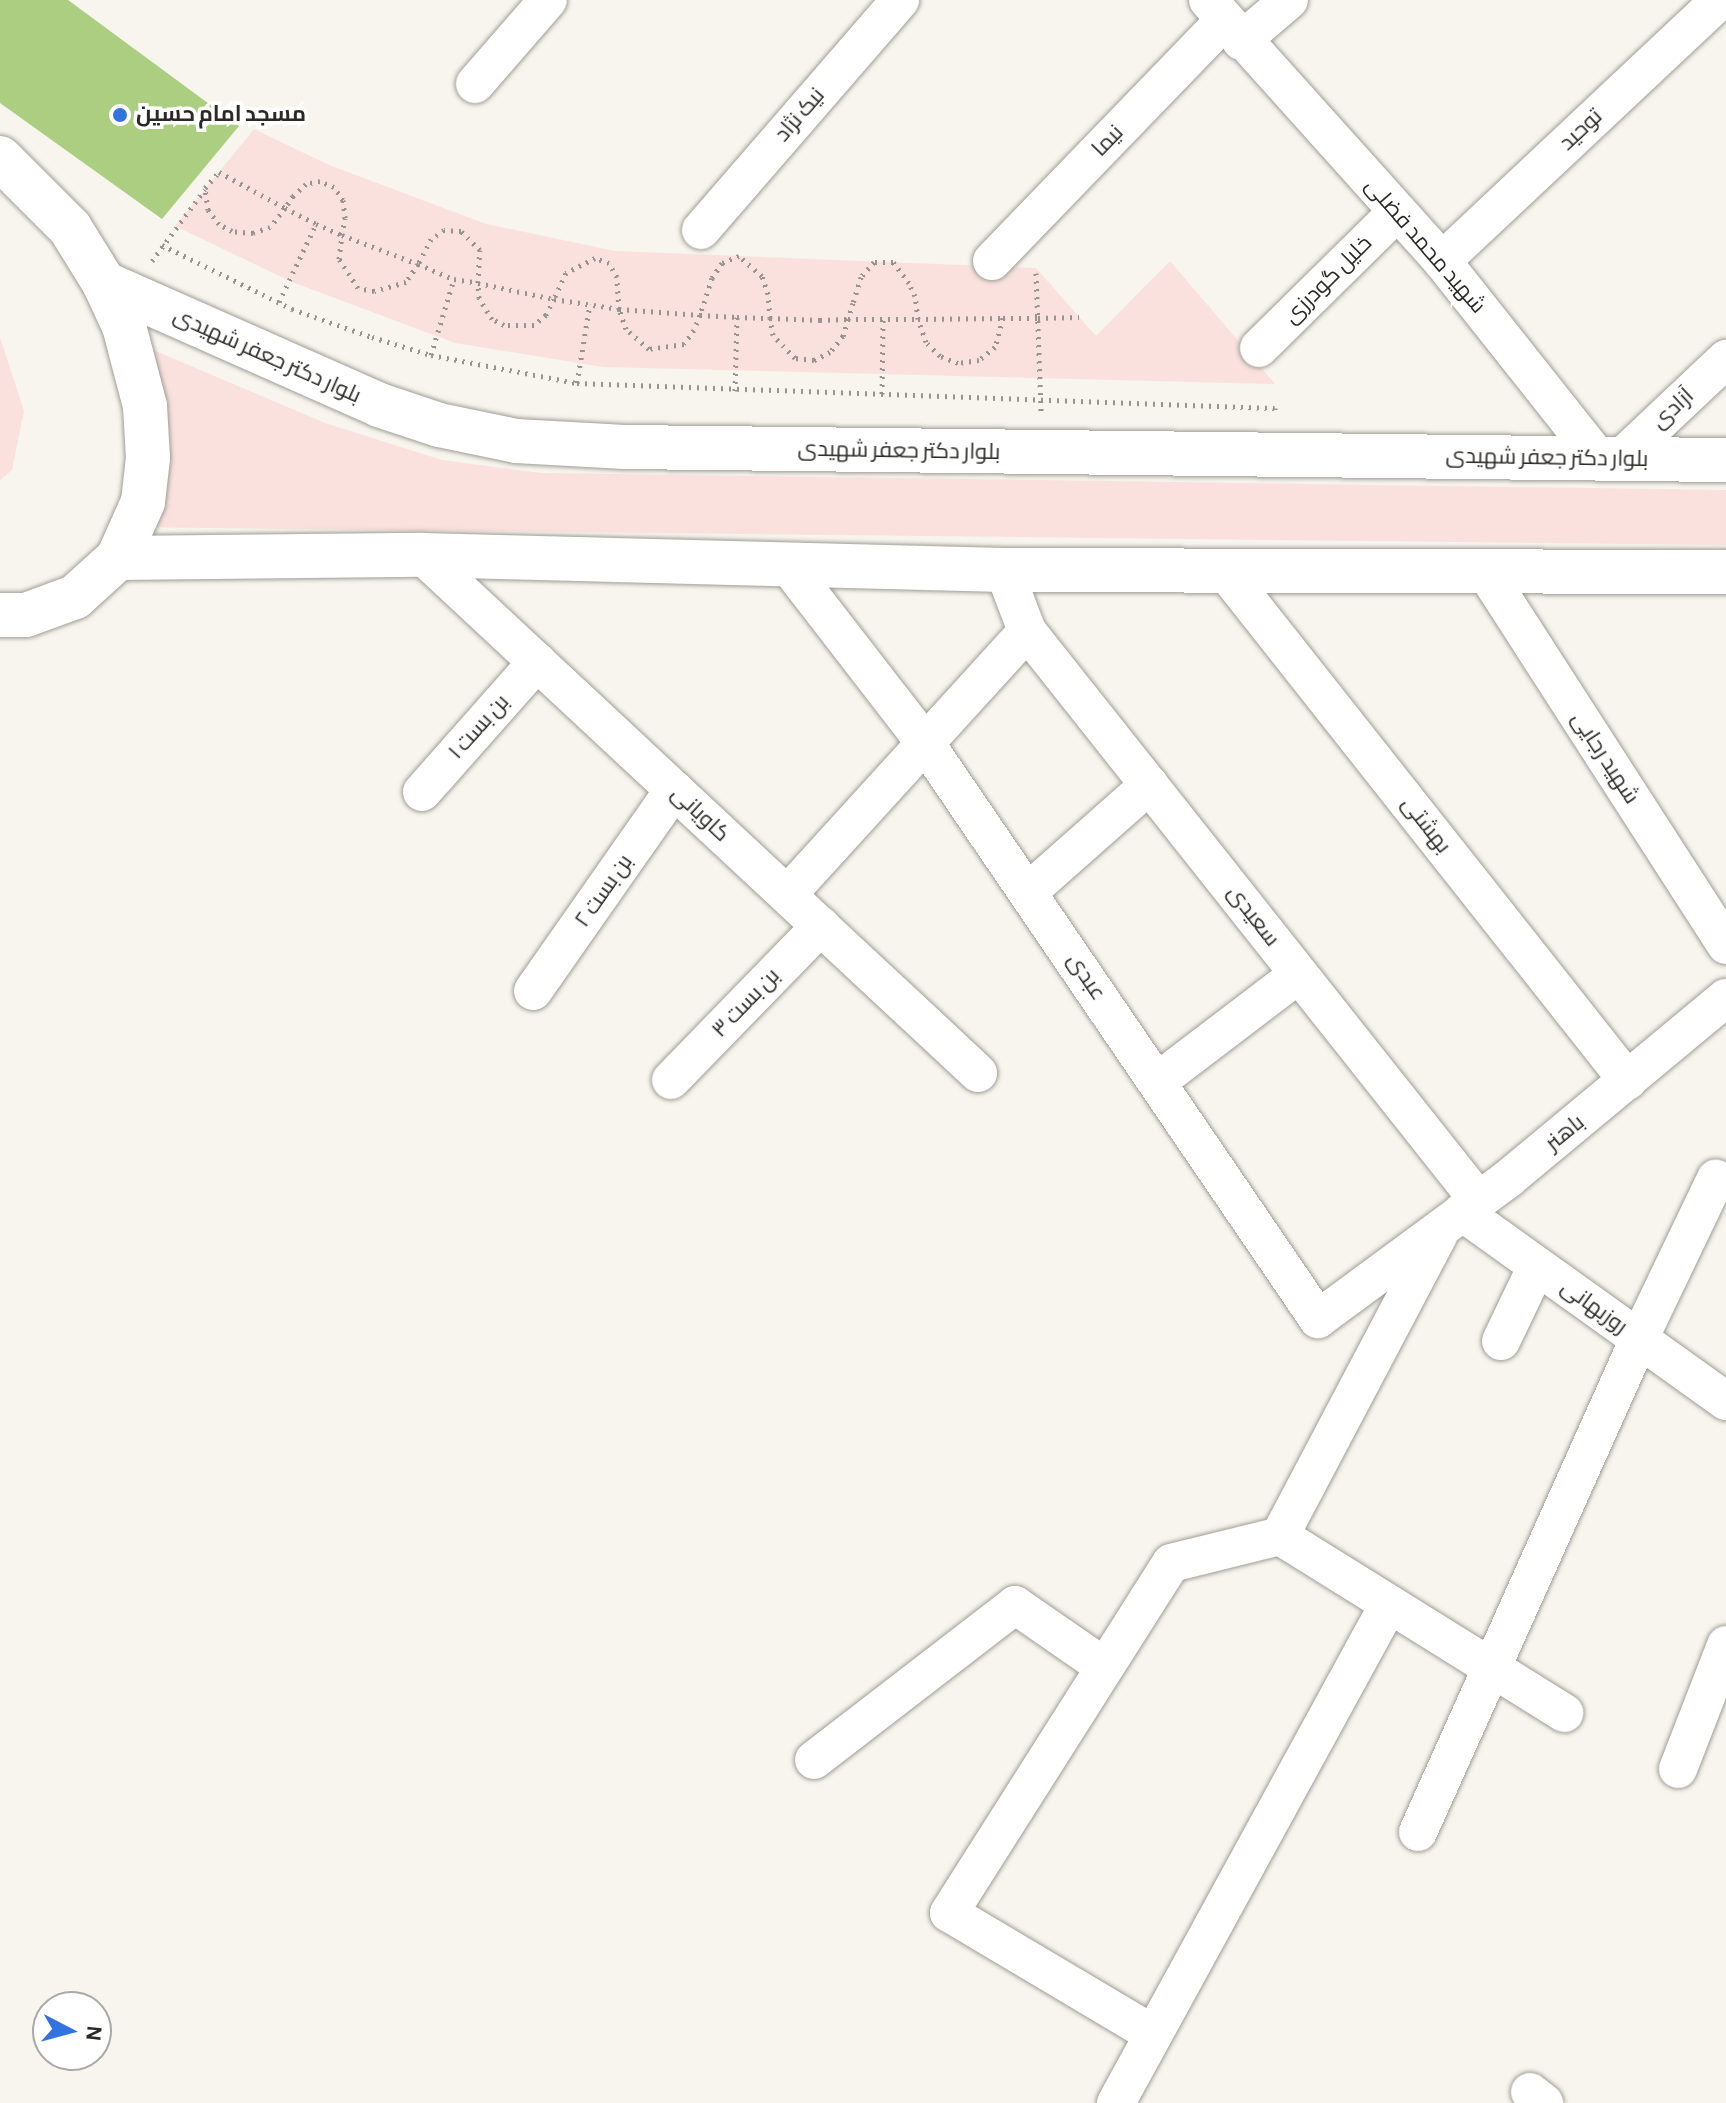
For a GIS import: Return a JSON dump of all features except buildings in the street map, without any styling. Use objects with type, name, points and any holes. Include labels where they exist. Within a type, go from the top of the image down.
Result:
[{"type":"main road","points":[[0,158],[70,228],[117,289],[145,406],[143,502],[118,558],[75,597],[26,615],[0,615]]},
{"type":"main road","name":"بلوار دکتر جعفر شهیدی","points":[[117,289],[379,405],[439,425],[516,441],[1041,452],[1726,460]]},
{"type":"main road","points":[[118,558],[422,555],[1004,570],[1726,572]]},
{"type":"street","points":[[475,84],[548,0]]},
{"type":"street","name":"نیک نژاد","points":[[701,230],[900,0]]},
{"type":"street","name":"نیما","points":[[992,261],[1224,21],[1289,0]]},
{"type":"street","name":"توحید","points":[[1442,261],[1720,0]]},
{"type":"street","name":"شهید محمد فضلی","points":[[1224,21],[1442,261],[1610,459]]},
{"type":"street","name":"خلیل گودرزی","points":[[1259,348],[1397,212]]},
{"type":"street","name":"آزادی","points":[[1610,459],[1726,359]]},
{"type":"street","name":"کاویانی","points":[[422,555],[978,1073]]},
{"type":"street","name":"عبدی","points":[[786,563],[926,744],[1318,1319],[1397,1260]]},
{"type":"street","name":"سعیدی","points":[[1004,570],[1027,631],[1299,974],[1461,1213]]},
{"type":"street","name":"بهشتی","points":[[1224,570],[1628,1081]]},
{"type":"street","name":"شهید رجایی","points":[[1485,571],[1726,945]]},
{"type":"street","points":[[787,895],[1027,631]]},
{"type":"street","name":"بن بست ۱","points":[[422,792],[537,662]]},
{"type":"street","points":[[1028,892],[1149,785]]},
{"type":"street","name":"بن بست ۲","points":[[533,991],[674,790]]},
{"type":"street","name":"بن بست ۳","points":[[671,1080],[821,926]]},
{"type":"street","points":[[1157,1082],[1299,974]]},
{"type":"street","name":"باهنر","points":[[1397,1260],[1628,1081],[1726,998]]},
{"type":"street","points":[[1418,1832],[1639,1339],[1716,1178]]},
{"type":"street","points":[[1280,1536],[1461,1213]]},
{"type":"street","name":"روزبهانی","points":[[1461,1213],[1726,1401]]},
{"type":"street","points":[[1501,1341],[1537,1266]]},
{"type":"street","points":[[1153,2034],[949,1913],[1171,1563],[1280,1536],[1564,1713]]},
{"type":"street","points":[[1116,2103],[1389,1604]]},
{"type":"street","points":[[814,1760],[1015,1605],[1103,1666]]},
{"type":"street","points":[[1678,1769],[1726,1645]]},
{"type":"path","points":[[117,289],[162,245],[219,172],[316,224],[454,279],[554,299],[619,309],[737,317],[1079,317]]},
{"type":"path","points":[[205,188],[208,210],[232,231],[270,227],[306,184],[320,181],[334,187],[343,200],[339,259],[358,288],[390,289],[406,282],[431,239],[444,230],[461,231],[480,250],[478,283],[485,311],[504,325],[534,325],[554,299],[566,273],[595,258],[609,263],[617,277],[619,309],[626,329],[649,349],[684,344],[700,315],[712,278],[722,263],[739,256],[762,276],[770,318],[781,348],[795,358],[814,360],[830,352],[848,319],[861,277],[874,262],[893,262],[909,283],[926,342],[958,363],[979,360],[995,347],[1003,318]]},
{"type":"path","points":[[279,302],[316,224]]},
{"type":"path","points":[[162,245],[279,302],[431,355],[577,383],[1275,408],[1279,455]]},
{"type":"path","points":[[1036,268],[1041,452]]},
{"type":"path","points":[[431,355],[454,279]]},
{"type":"path","points":[[577,383],[590,304]]},
{"type":"path","points":[[735,391],[737,317]]},
{"type":"path","points":[[882,394],[883,319]]},
{"type":"shaded area","points":[[254,129],[329,165],[486,224],[615,251],[1036,268],[1096,336],[1170,261],[1275,384],[603,367],[455,343],[292,282],[175,226]]},
{"type":"shaded area","points":[[0,337],[24,411],[12,470],[0,480]]},
{"type":"shaded area","points":[[130,340],[325,423],[442,460],[541,473],[1726,490],[1726,545],[118,527],[133,478]]},
{"type":"place","name":"مسجد امام حسین","points":[[120,115]]}]
